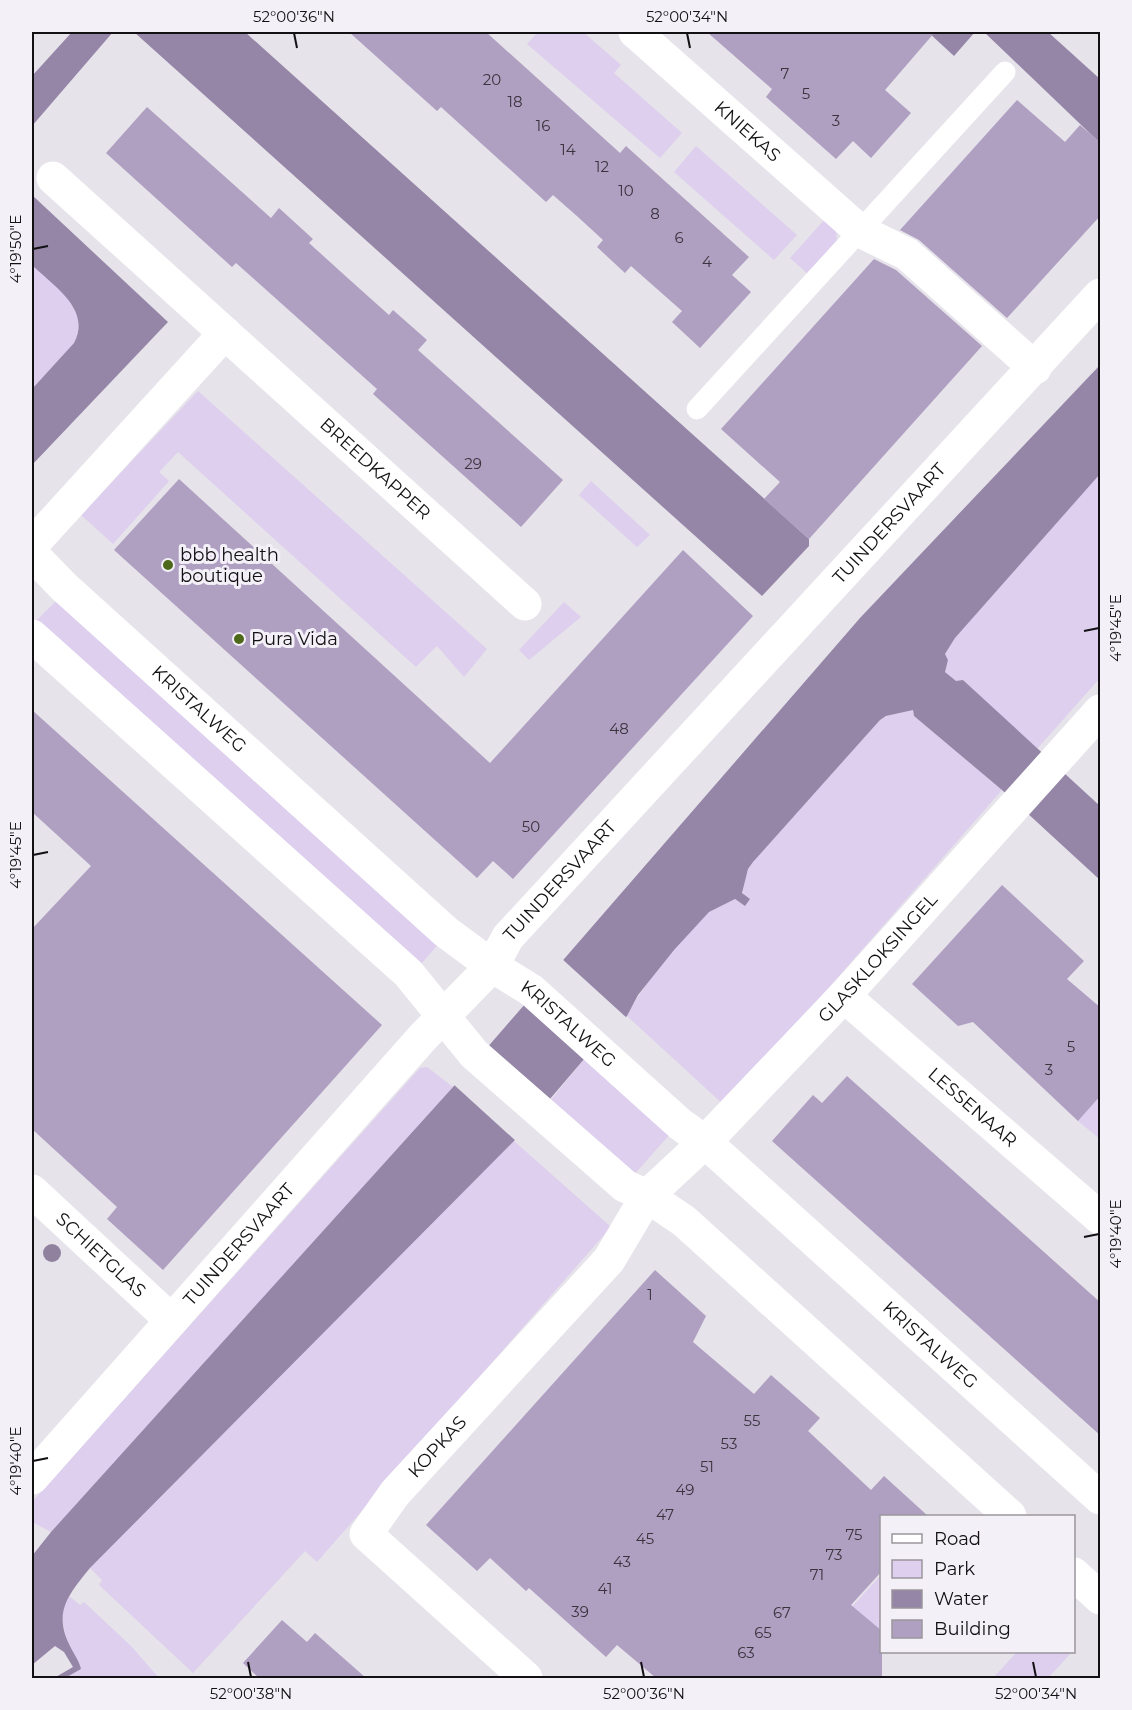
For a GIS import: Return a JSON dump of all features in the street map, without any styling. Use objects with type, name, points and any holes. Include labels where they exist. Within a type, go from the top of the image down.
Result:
[{"type":"street","name":"KNIEKAS","points":[[635,32],[860,231],[907,254],[1035,368]]},
{"type":"street","name":"BREEDKAPPER","points":[[53,178],[525,604]]},
{"type":"street","name":"TUINDERSVAART","points":[[32,1478],[423,1037],[444,1018],[492,966],[508,937],[1101,295]]},
{"type":"street","points":[[32,544],[225,333]]},
{"type":"street","name":"KRISTALWEG","points":[[32,554],[64,587],[446,932],[492,966],[531,990],[1101,1498]]},
{"type":"street","points":[[32,636],[408,973],[474,1054],[636,1191],[684,1221],[1009,1515]]},
{"type":"street","name":"GLASKLOKSINGEL","points":[[636,1191],[692,1133],[844,996],[1101,711]]},
{"type":"street","name":"LESSENAAR","points":[[844,996],[1101,1218]]},
{"type":"street","name":"SCHIETGLAS","points":[[32,1191],[171,1320]]},
{"type":"street","name":"KOPKAS","points":[[526,1678],[366,1534],[395,1493],[609,1260],[636,1191]]},
{"type":"street","points":[[1075,1575],[1101,1598]]},
{"type":"lane","points":[[697,410],[1005,72]]},
{"type":"green space","points":[[538,32],[583,32],[621,65],[614,73],[682,133],[660,158],[527,44]]},
{"type":"green space","points":[[696,146],[797,235],[774,260],[674,172]]},
{"type":"green space","points":[[826,218],[836,230],[837,243],[809,275],[790,258]]},
{"type":"green space","points":[[32,265],[68,299],[78,319],[78,331],[74,343],[32,389]]},
{"type":"green space","points":[[198,391],[487,649],[464,677],[437,646],[416,667],[178,452],[159,472],[169,481],[113,544],[81,515]]},
{"type":"green space","points":[[1100,474],[1100,678],[1037,749],[963,680],[956,682],[945,672],[948,660],[945,654],[955,638]]},
{"type":"green space","points":[[591,481],[650,535],[637,547],[579,495]]},
{"type":"green space","points":[[59,598],[441,941],[416,970],[33,624]]},
{"type":"green space","points":[[564,602],[581,617],[529,660],[519,650]]},
{"type":"green space","points":[[913,709],[914,716],[1002,790],[725,1106],[627,1016],[664,959],[700,919],[716,907],[735,899],[745,906],[744,883],[753,862],[880,720]]},
{"type":"green space","points":[[585,1058],[670,1134],[633,1176],[550,1101]]},
{"type":"green space","points":[[427,1067],[453,1087],[51,1532],[32,1522],[32,1502],[420,1068]]},
{"type":"green space","points":[[1100,1095],[1100,1139],[1078,1121]]},
{"type":"green space","points":[[514,1141],[611,1227],[317,1562],[305,1551],[193,1673],[99,1585],[102,1580],[90,1568]]},
{"type":"green space","points":[[880,1576],[881,1653],[858,1678],[787,1678]]},
{"type":"green space","points":[[68,1595],[80,1605],[84,1602],[132,1647],[159,1678],[63,1678],[81,1669],[68,1643],[63,1623],[64,1604]]},
{"type":"green space","points":[[1016,1653],[1071,1653],[1048,1678],[993,1678]]},
{"type":"water","points":[[72,32],[113,32],[32,126],[32,76]]},
{"type":"water","points":[[134,32],[245,32],[809,539],[809,546],[762,596]]},
{"type":"water","points":[[928,32],[975,32],[954,56]]},
{"type":"water","points":[[984,32],[1048,32],[1100,79],[1100,143]]},
{"type":"water","points":[[32,195],[168,322],[32,465],[32,389],[74,343],[78,331],[78,319],[68,299],[32,265]]},
{"type":"water","points":[[1100,365],[1100,474],[955,638],[945,654],[948,660],[945,672],[956,681],[963,680],[1100,806],[1100,880],[1002,790],[914,716],[913,710],[886,716],[880,720],[753,862],[748,869],[742,893],[750,899],[745,906],[735,899],[709,912],[674,950],[638,995],[627,1016],[585,1058],[514,1141],[90,1568],[70,1594],[63,1612],[64,1632],[81,1669],[65,1678],[54,1678],[73,1667],[64,1652],[55,1646],[32,1665],[32,1556],[51,1532],[453,1087],[860,618]]},
{"type":"pier","points":[[561,958],[628,1019],[588,1059],[523,1002]]},
{"type":"pier","points":[[486,1045],[551,1104],[517,1142],[452,1083]]},
{"type":"building","points":[[349,32],[486,32],[620,153],[626,146],[749,257],[732,275],[751,292],[700,348],[672,322],[682,311],[631,266],[625,273],[597,247],[603,240],[578,217],[553,195],[546,202],[441,107],[437,111]]},
{"type":"building","points":[[707,32],[935,32],[885,90],[911,113],[871,158],[853,141],[836,159],[766,97],[772,89]]},
{"type":"building","points":[[1017,100],[1065,142],[1080,125],[1101,143],[1101,215],[1007,318],[919,240],[900,230]]},
{"type":"building","points":[[147,107],[271,218],[279,208],[313,239],[309,243],[389,315],[393,310],[427,340],[418,350],[563,480],[521,527],[373,394],[377,389],[236,263],[232,267],[106,153]]},
{"type":"building","points":[[874,259],[896,270],[982,346],[809,539],[764,499],[780,482],[721,429]]},
{"type":"building","points":[[179,479],[490,763],[683,550],[753,616],[513,879],[493,861],[477,878],[114,550]]},
{"type":"building","points":[[32,710],[382,1025],[163,1270],[107,1219],[117,1207],[32,1129],[32,929],[91,866],[32,812]]},
{"type":"building","points":[[1002,885],[1084,961],[1067,979],[1101,1008],[1101,1095],[1078,1121],[973,1022],[958,1026],[912,984]]},
{"type":"building","points":[[847,1076],[1101,1303],[1101,1436],[772,1141],[813,1095],[822,1103]]},
{"type":"building","points":[[655,1270],[706,1316],[693,1342],[754,1394],[771,1375],[820,1418],[808,1431],[871,1490],[884,1476],[927,1515],[880,1515],[880,1573],[851,1605],[880,1629],[882,1678],[656,1678],[617,1645],[606,1657],[529,1588],[526,1591],[490,1558],[477,1571],[426,1525]]},
{"type":"building","points":[[282,1620],[307,1642],[315,1633],[366,1678],[259,1678],[243,1663]]},
{"type":"place","name":"bbb health boutique","points":[[168,565]]},
{"type":"place","name":"Pura Vida","points":[[239,639]]}]
